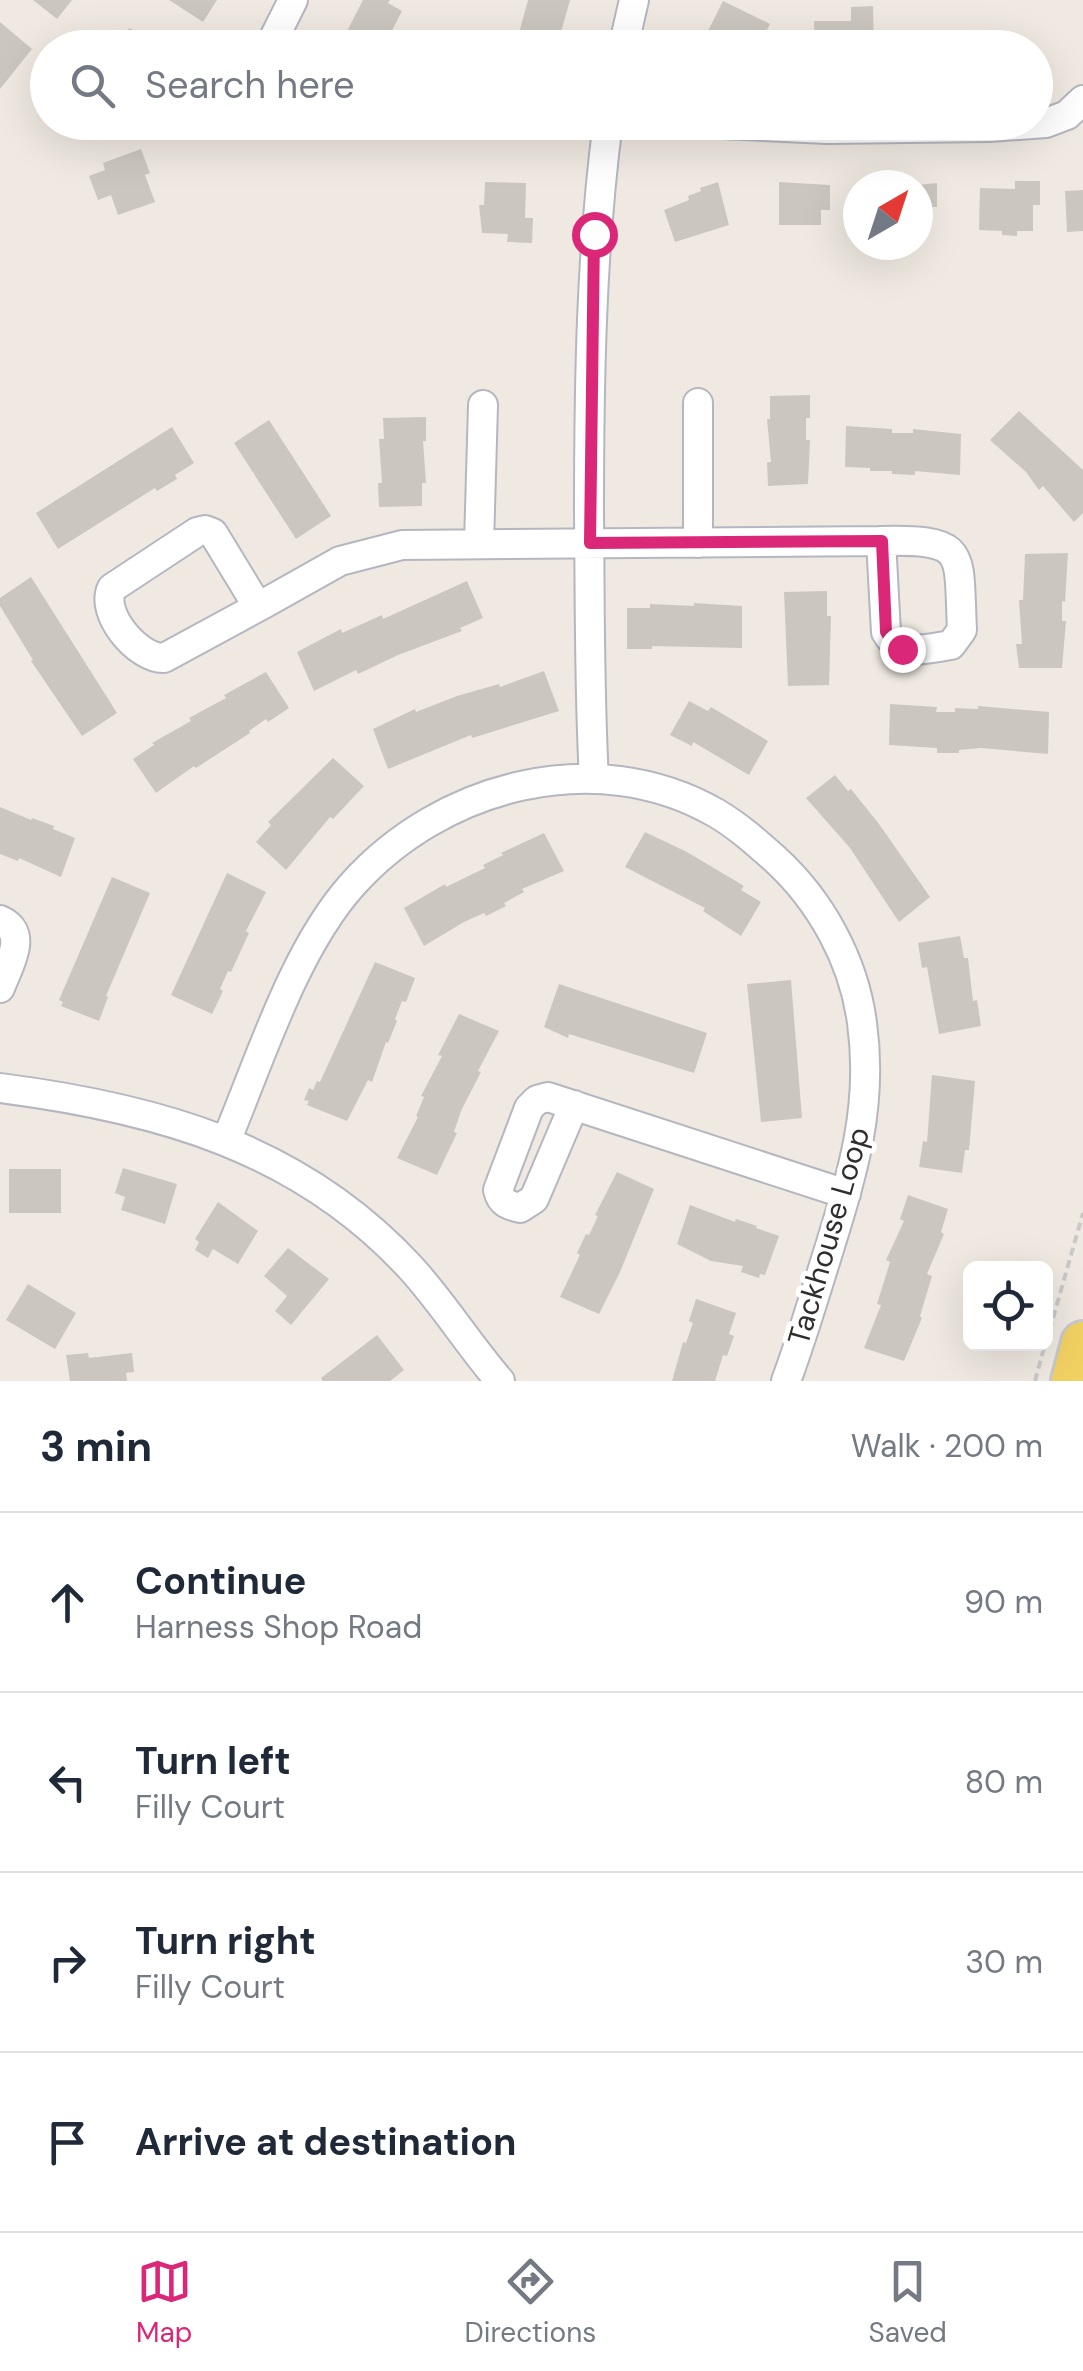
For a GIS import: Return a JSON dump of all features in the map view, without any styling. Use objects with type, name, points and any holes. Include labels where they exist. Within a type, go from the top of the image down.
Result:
[{"type":"main road","points":[[1072,1381],[1083,1343]]},
{"type":"street","points":[[278,30],[293,0]]},
{"type":"street","points":[[626,30],[634,0]]},
{"type":"street","points":[[1053,120],[1068,115],[1083,100]]},
{"type":"street","points":[[594,779],[589,695],[594,234],[606,140]]},
{"type":"street","points":[[698,404],[698,543]]},
{"type":"street","points":[[479,544],[483,405]]},
{"type":"street","points":[[258,606],[213,534],[205,530],[112,588],[108,597],[108,608],[139,652],[152,659],[164,658],[340,561],[374,550],[479,544],[882,541]]},
{"type":"street","name":"Tackhouse Loop","points":[[226,1142],[299,967],[324,922],[350,887],[408,834],[476,798],[516,785],[556,780],[594,779],[658,790],[714,812],[746,832],[786,869],[829,926],[854,984],[866,1056],[861,1140],[786,1381]]},
{"type":"street","points":[[0,920],[15,932],[17,943],[0,988]]},
{"type":"street","points":[[0,1088],[86,1099],[143,1112],[226,1142],[322,1193],[408,1265],[445,1308],[487,1377]]},
{"type":"street","points":[[574,1105],[846,1194]]},
{"type":"path","points":[[1053,1318],[1083,1213]]},
{"type":"path","points":[[1035,1381],[1044,1351]]},
{"type":"building","points":[[33,0],[72,0],[57,19]]},
{"type":"building","points":[[169,0],[217,0],[203,22]]},
{"type":"building","points":[[363,0],[390,0],[388,3],[402,11],[392,30],[348,30]]},
{"type":"building","points":[[528,0],[570,0],[562,30],[520,30]]},
{"type":"building","points":[[723,1],[770,24],[767,30],[708,30]]},
{"type":"building","points":[[873,6],[874,30],[814,30],[814,21],[851,21],[851,7]]},
{"type":"building","points":[[0,22],[30,52],[0,89]]},
{"type":"building","points":[[141,149],[155,202],[118,215],[111,195],[98,200],[89,176],[105,170],[103,163]]},
{"type":"building","points":[[1015,181],[1040,181],[1040,205],[1033,205],[1033,231],[1017,231],[1017,236],[979,230],[980,188],[1015,189]]},
{"type":"building","points":[[485,182],[526,183],[525,218],[533,218],[532,243],[507,242],[508,234],[482,233],[479,205],[484,205]]},
{"type":"building","points":[[718,182],[729,225],[675,242],[664,210]]},
{"type":"building","points":[[779,182],[830,185],[830,210],[821,210],[821,225],[779,225]]},
{"type":"building","points":[[933,183],[937,183],[937,207],[933,207]]},
{"type":"building","points":[[1083,190],[1083,231],[1067,232],[1065,191]]},
{"type":"building","points":[[810,395],[810,418],[806,418],[806,440],[810,440],[808,484],[768,486],[770,396]]},
{"type":"building","points":[[1019,411],[1083,470],[1083,513],[1074,522],[1043,486],[1039,490],[1026,472],[990,440]]},
{"type":"building","points":[[426,417],[422,506],[379,507],[379,439],[384,439],[383,418]]},
{"type":"building","points":[[269,420],[331,516],[296,539],[234,443]]},
{"type":"building","points":[[846,426],[892,429],[892,433],[913,433],[913,429],[961,434],[960,475],[915,471],[915,475],[892,474],[845,467]]},
{"type":"building","points":[[172,427],[194,463],[175,475],[177,479],[157,491],[155,488],[58,549],[36,513]]},
{"type":"building","points":[[1068,553],[1065,602],[1062,601],[1062,621],[1066,621],[1062,668],[1019,668],[1016,644],[1022,644],[1019,600],[1023,600],[1025,554]]},
{"type":"building","points":[[31,577],[117,713],[82,736],[31,661],[0,606],[0,598]]},
{"type":"building","points":[[467,581],[483,618],[460,628],[462,631],[358,674],[356,670],[314,691],[297,652],[341,629],[342,633],[382,615],[383,619]]},
{"type":"building","points":[[827,591],[827,616],[831,616],[829,685],[788,686],[784,592]]},
{"type":"building","points":[[694,603],[742,606],[742,648],[627,649],[627,608]]},
{"type":"building","points":[[544,671],[559,711],[472,738],[471,735],[388,769],[373,729],[415,709],[416,712]]},
{"type":"building","points":[[266,672],[289,708],[268,722],[266,719],[156,793],[133,759],[191,721],[189,718],[226,698],[224,695]]},
{"type":"building","points":[[689,701],[708,711],[711,707],[768,741],[749,775],[693,742],[692,746],[670,735]]},
{"type":"building","points":[[890,704],[937,707],[936,712],[978,706],[1049,712],[1048,754],[981,748],[937,753],[937,748],[889,745]]},
{"type":"building","points":[[333,758],[364,786],[333,819],[330,817],[286,870],[256,842],[271,825],[268,822]]},
{"type":"building","points":[[835,775],[879,824],[930,897],[899,922],[850,848],[806,798]]},
{"type":"building","points":[[0,807],[54,826],[53,829],[75,838],[61,877],[0,854]]},
{"type":"building","points":[[645,832],[744,886],[741,890],[761,902],[741,936],[703,911],[705,908],[625,867]]},
{"type":"building","points":[[544,833],[564,871],[522,889],[524,892],[504,903],[506,906],[464,922],[424,946],[404,908]]},
{"type":"building","points":[[227,873],[266,892],[212,1014],[171,995]]},
{"type":"building","points":[[112,877],[150,893],[99,1021],[61,1006],[63,1002],[59,1000]]},
{"type":"building","points":[[960,936],[981,1026],[939,1034],[927,967],[922,968],[918,943]]},
{"type":"building","points":[[375,962],[415,978],[406,1002],[402,1001],[372,1082],[368,1080],[347,1121],[307,1105],[309,1101],[304,1100],[309,1088],[313,1090],[320,1082]]},
{"type":"building","points":[[791,980],[802,1118],[761,1122],[747,984]]},
{"type":"building","points":[[559,984],[707,1033],[694,1073],[569,1034],[568,1038],[544,1027]]},
{"type":"building","points":[[459,1014],[499,1031],[478,1071],[481,1072],[461,1111],[454,1132],[457,1133],[437,1175],[397,1158],[418,1117],[424,1097],[421,1096],[442,1056],[438,1055]]},
{"type":"building","points":[[932,1075],[975,1081],[969,1150],[965,1150],[962,1173],[919,1167],[923,1141],[927,1142]]},
{"type":"building","points":[[123,1168],[177,1184],[165,1224],[121,1210],[125,1197],[115,1193]]},
{"type":"building","points":[[9,1169],[61,1169],[61,1213],[9,1213]]},
{"type":"building","points":[[617,1172],[654,1189],[599,1314],[560,1297]]},
{"type":"building","points":[[908,1195],[948,1209],[941,1232],[944,1234],[927,1274],[932,1276],[922,1318],[904,1361],[864,1348],[881,1305],[877,1304],[890,1262],[886,1260],[904,1221],[900,1219]]},
{"type":"building","points":[[218,1202],[258,1231],[238,1264],[213,1249],[208,1258],[195,1250],[199,1242],[195,1239]]},
{"type":"building","points":[[690,1205],[779,1236],[765,1275],[760,1274],[759,1278],[741,1272],[743,1266],[711,1261],[677,1244]]},
{"type":"building","points":[[288,1248],[329,1279],[291,1325],[275,1311],[287,1296],[264,1276]]},
{"type":"building","points":[[28,1284],[76,1313],[55,1349],[6,1320]]},
{"type":"building","points":[[696,1299],[736,1313],[729,1334],[734,1336],[715,1381],[672,1381],[693,1323],[689,1321]]},
{"type":"building","points":[[377,1335],[404,1370],[390,1381],[323,1381],[321,1378]]},
{"type":"building","points":[[88,1353],[89,1358],[132,1353],[134,1372],[126,1373],[127,1381],[70,1381],[66,1355]]},
{"type":"route","points":[[594,234],[590,543],[882,541],[886,632],[902,649]]}]
